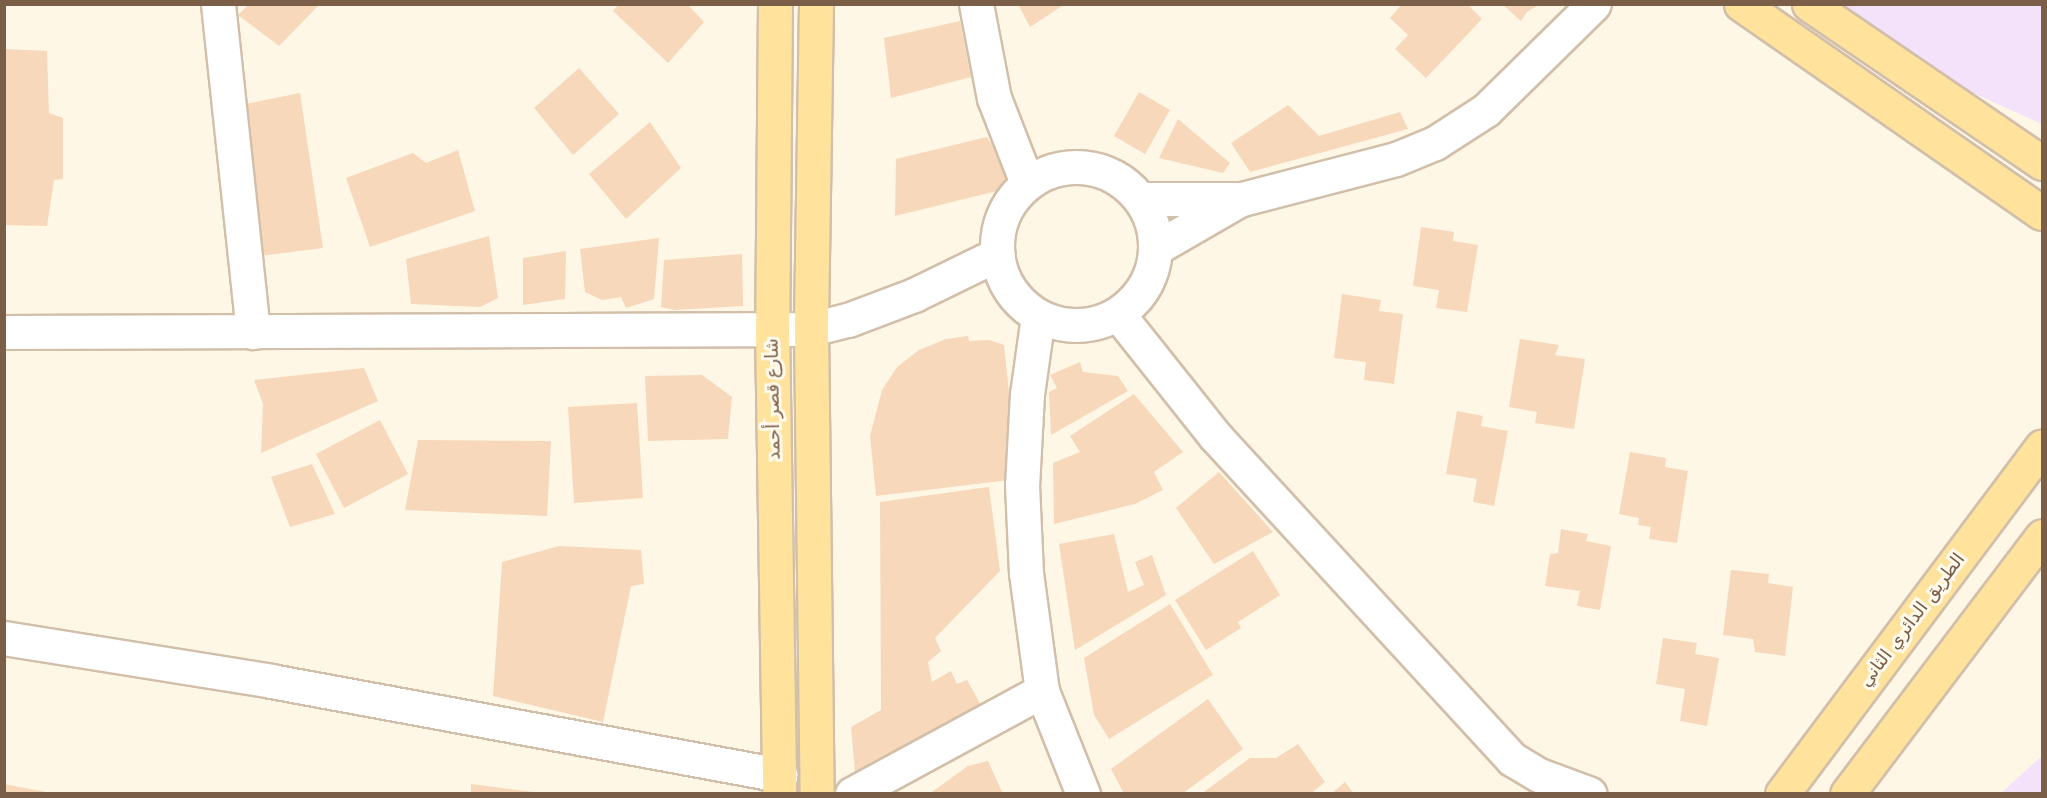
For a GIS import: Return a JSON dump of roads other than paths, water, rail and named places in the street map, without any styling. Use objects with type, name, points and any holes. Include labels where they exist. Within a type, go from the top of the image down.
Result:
[{"type":"main road","name":"شارع قصر أحمد","points":[[774,4],[772,328],[779,784]]},
{"type":"main road","points":[[816,4],[811,329],[817,794]]},
{"type":"main road","points":[[1741,4],[2039,214]]},
{"type":"main road","points":[[1809,4],[2039,160]]},
{"type":"main road","name":"الطريق الدائري الثاني","points":[[1782,794],[2042,446]]},
{"type":"main road","points":[[1847,794],[2043,537]]},
{"type":"street","points":[[218,4],[253,332]]},
{"type":"street","points":[[976,4],[994,98],[1027,183]]},
{"type":"street","points":[[1141,199],[1242,199],[1396,159],[1435,143],[1486,110],[1594,4]]},
{"type":"street","points":[[1074,166],[1100,170],[1123,181],[1141,199],[1153,223],[1156,248],[1151,274],[1138,296],[1118,314],[1094,324],[1067,325],[1038,316],[1020,302],[1005,280],[998,254],[1002,220],[1009,203],[1027,183],[1049,171],[1074,166]]},
{"type":"street","points":[[1156,248],[1242,199]]},
{"type":"street","points":[[4,333],[811,329],[848,320],[914,295],[998,254]]},
{"type":"street","points":[[1118,314],[1216,437],[1512,759],[1539,775],[1590,794]]},
{"type":"street","points":[[1038,316],[1022,485],[1026,573],[1042,691],[1083,794]]},
{"type":"street","points":[[4,638],[271,681],[779,784]]},
{"type":"street","points":[[852,794],[1042,691]]}]
